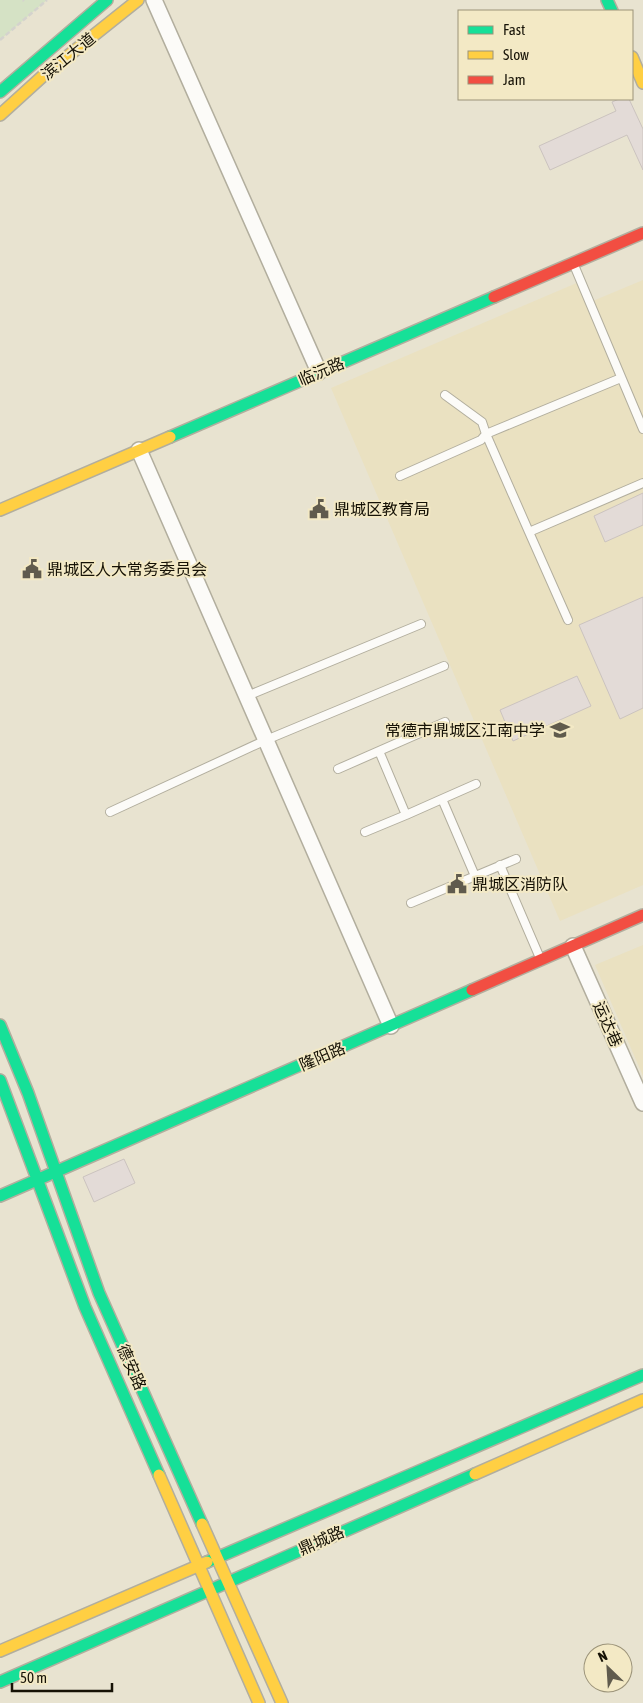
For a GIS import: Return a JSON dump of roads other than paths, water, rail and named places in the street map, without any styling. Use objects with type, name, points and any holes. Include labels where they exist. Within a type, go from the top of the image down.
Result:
[{"type":"street","name":"滨江大道","points":[[0,92],[107,0]]},
{"type":"street","name":"滨江大道","points":[[0,115],[44,76],[138,0]]},
{"type":"street","points":[[154,0],[319,372]]},
{"type":"street","points":[[633,59],[643,82]]},
{"type":"street","name":"临沅路","points":[[0,510],[643,233]]},
{"type":"street","points":[[139,450],[391,1026]]},
{"type":"street","name":"隆阳路","points":[[0,1196],[643,915]]},
{"type":"street","name":"运达巷","points":[[573,946],[643,1102]]},
{"type":"street","name":"德安路","points":[[0,1024],[28,1094],[99,1293],[282,1703]]},
{"type":"street","name":"德安路","points":[[0,1080],[85,1307],[259,1703]]},
{"type":"street","name":"鼎城路","points":[[0,1651],[643,1376]]},
{"type":"street","name":"鼎城路","points":[[0,1682],[643,1400]]},
{"type":"lane","points":[[573,263],[643,429]]},
{"type":"lane","points":[[400,476],[481,440],[486,434],[622,378]]},
{"type":"lane","points":[[445,395],[482,422],[528,532],[568,620]]},
{"type":"lane","points":[[528,532],[643,483]]},
{"type":"lane","points":[[247,696],[420,624]]},
{"type":"lane","points":[[110,812],[266,740],[444,666]]},
{"type":"lane","points":[[338,769],[445,722]]},
{"type":"lane","points":[[378,751],[406,815]]},
{"type":"lane","points":[[365,832],[476,784]]},
{"type":"lane","points":[[442,799],[475,876]]},
{"type":"lane","points":[[411,903],[516,859]]},
{"type":"lane","points":[[500,865],[541,960]]},
{"type":"place","name":"鼎城区教育局","points":[[319,509]]},
{"type":"place","name":"鼎城区人大常务委员会","points":[[32,569]]},
{"type":"place","name":"常德市鼎城区江南中学","points":[[560,730]]},
{"type":"place","name":"鼎城区消防队","points":[[457,884]]}]
